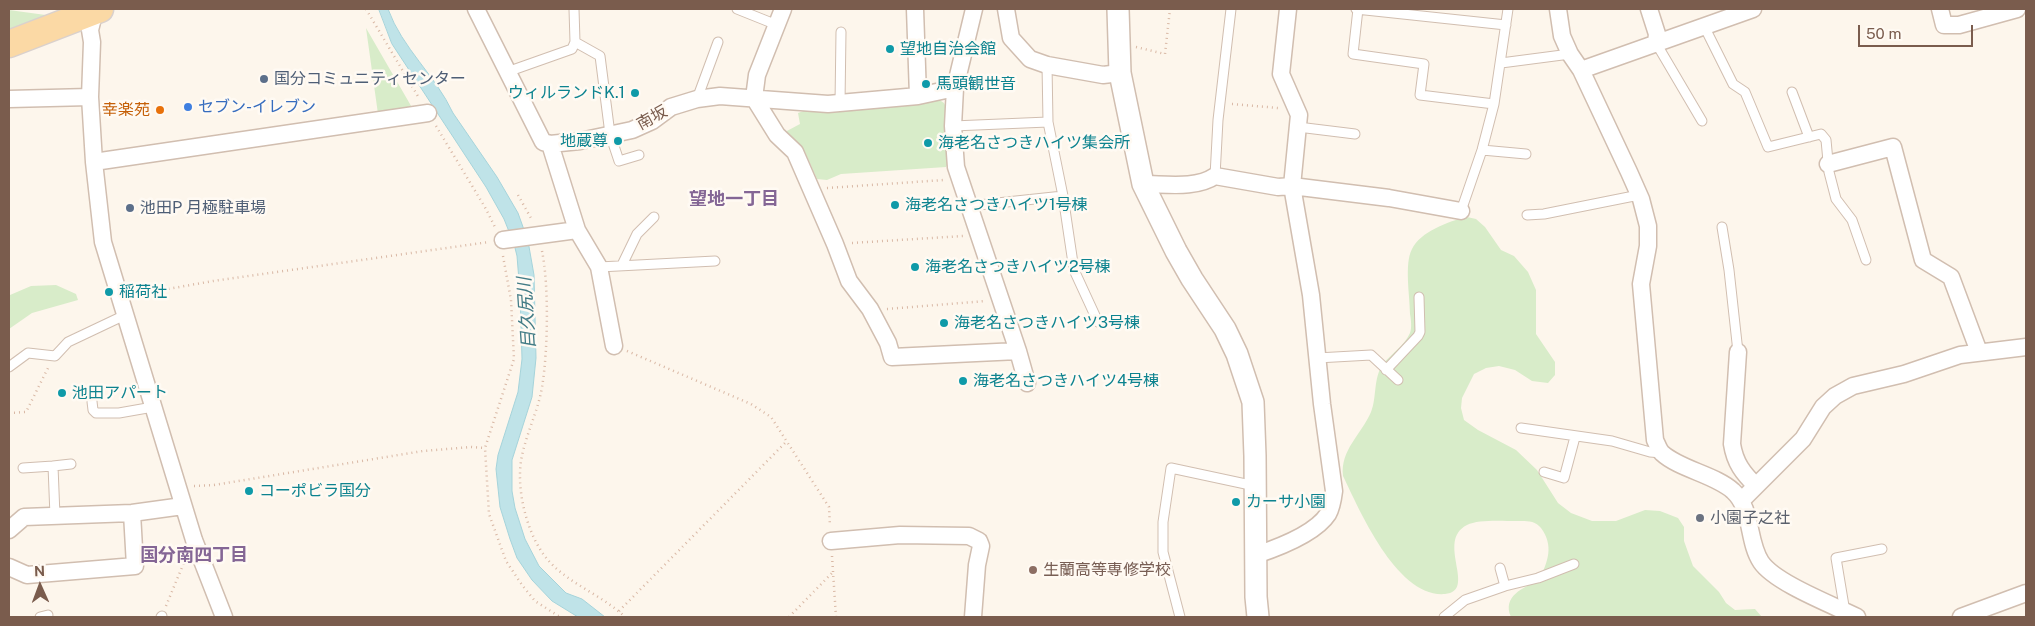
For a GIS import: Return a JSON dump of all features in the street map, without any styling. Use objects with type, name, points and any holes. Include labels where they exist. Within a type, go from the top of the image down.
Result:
[{"type":"main road","points":[[9,44],[91,14]]},
{"type":"street","points":[[476,9],[543,142],[550,144],[577,230],[599,267],[614,346]]},
{"type":"street","points":[[783,9],[757,75],[754,98],[777,135],[795,152],[849,281],[870,309],[888,343],[892,357],[1018,351]]},
{"type":"street","points":[[915,9],[918,96]]},
{"type":"street","points":[[974,9],[955,88],[956,166],[1027,383]]},
{"type":"street","points":[[1006,9],[1011,38],[1030,59],[1047,65],[1103,75],[1120,73]]},
{"type":"street","points":[[1118,9],[1120,73],[1143,184],[1176,251],[1225,329],[1237,354],[1252,402],[1258,617]]},
{"type":"street","points":[[1256,555],[1288,544],[1322,520],[1328,515],[1334,491],[1311,295],[1292,186],[1298,118],[1281,74],[1288,9]]},
{"type":"street","points":[[1558,9],[1562,36],[1570,54],[1581,70],[1639,195],[1648,226],[1648,246],[1641,284],[1655,440],[1662,453],[1732,490],[1741,501],[1761,563],[1788,583],[1851,614]]},
{"type":"street","points":[[1649,9],[1657,34],[1656,43]]},
{"type":"street","points":[[1581,70],[1751,9]]},
{"type":"street","points":[[1940,9],[1944,25],[1959,25],[2017,9]]},
{"type":"street","points":[[91,14],[90,97],[94,162],[103,242],[177,488],[194,540],[224,617]]},
{"type":"street","name":"南坂","points":[[550,144],[632,130],[652,121],[671,107],[697,99],[720,96],[828,104],[918,96],[955,88]]},
{"type":"street","points":[[9,99],[90,97]]},
{"type":"street","points":[[94,162],[428,113]]},
{"type":"street","points":[[1828,164],[1893,147],[1923,260],[1950,277],[1978,352]]},
{"type":"street","points":[[1143,184],[1176,185],[1197,183],[1210,180],[1215,176],[1278,186],[1292,186],[1389,198],[1461,211]]},
{"type":"street","points":[[502,241],[577,230]]},
{"type":"street","points":[[1741,501],[1803,439],[1822,407],[1835,396],[1853,386],[1904,374],[1960,355],[2026,347]]},
{"type":"street","points":[[1738,352],[1733,451],[1734,457],[1743,473],[1756,486]]},
{"type":"street","points":[[9,530],[24,517],[132,513],[183,506]]},
{"type":"street","points":[[9,567],[27,575],[135,566],[132,513]]},
{"type":"street","points":[[831,542],[900,536],[969,536],[975,538],[979,541],[980,546],[973,617]]},
{"type":"street","points":[[1962,617],[2026,592]]},
{"type":"lane","points":[[507,72],[572,49],[575,42],[574,9]]},
{"type":"lane","points":[[737,9],[777,25]]},
{"type":"lane","points":[[1215,176],[1220,103],[1231,9]]},
{"type":"lane","points":[[1494,104],[1420,95],[1424,64],[1353,54],[1357,9],[1506,25]]},
{"type":"lane","points":[[1461,211],[1482,150],[1494,104],[1508,9]]},
{"type":"lane","points":[[1704,26],[1733,84],[1745,92],[1768,147],[1821,134],[1826,140],[1828,164],[1836,198],[1852,220],[1866,260]]},
{"type":"lane","points":[[840,103],[841,32]]},
{"type":"lane","points":[[575,42],[600,56],[610,134],[619,161],[639,154]]},
{"type":"lane","points":[[697,99],[718,42]]},
{"type":"lane","points":[[1656,43],[1702,122]]},
{"type":"lane","points":[[1501,63],[1570,54]]},
{"type":"lane","points":[[1047,65],[1048,122],[1063,196],[1074,270],[1098,322]]},
{"type":"lane","points":[[1792,92],[1809,137]]},
{"type":"lane","points":[[1298,118],[1355,134]]},
{"type":"lane","points":[[954,126],[1048,122]]},
{"type":"lane","points":[[1482,150],[1526,154]]},
{"type":"lane","points":[[1527,215],[1544,214],[1639,195]]},
{"type":"lane","points":[[969,206],[1063,196]]},
{"type":"lane","points":[[622,265],[637,234],[654,217]]},
{"type":"lane","points":[[1722,227],[1738,352]]},
{"type":"lane","points":[[599,267],[715,260]]},
{"type":"lane","points":[[1386,370],[1420,332],[1419,297]]},
{"type":"lane","points":[[9,367],[28,353],[55,356],[68,342],[125,316]]},
{"type":"lane","points":[[1317,358],[1371,356],[1398,380]]},
{"type":"lane","points":[[91,392],[93,410],[96,413],[118,413],[153,407]]},
{"type":"lane","points":[[1521,428],[1612,441],[1650,452],[1662,453]]},
{"type":"lane","points":[[1544,472],[1564,478],[1575,436]]},
{"type":"lane","points":[[22,468],[71,464]]},
{"type":"lane","points":[[54,466],[55,516]]},
{"type":"lane","points":[[1180,617],[1163,552],[1163,522],[1171,468],[1255,486]]},
{"type":"lane","points":[[1851,614],[1836,558],[1882,549]]},
{"type":"lane","points":[[1444,617],[1465,600],[1505,586],[1538,578],[1574,564]]},
{"type":"lane","points":[[1500,568],[1505,586]]},
{"type":"path","points":[[366,9],[486,209],[502,241],[511,300],[514,359],[485,448],[489,514],[506,561],[535,601],[560,617]]},
{"type":"path","points":[[1118,43],[1165,54],[1170,9]]},
{"type":"path","points":[[1220,103],[1298,118]]},
{"type":"path","points":[[811,190],[960,178]]},
{"type":"path","points":[[518,195],[536,235],[545,264],[546,343],[542,388],[521,461],[520,488],[529,524],[540,549],[558,571],[619,611],[625,617]]},
{"type":"path","points":[[835,244],[979,235]]},
{"type":"path","points":[[120,297],[213,281],[464,244],[502,241]]},
{"type":"path","points":[[870,309],[1000,299]]},
{"type":"path","points":[[614,346],[750,404],[770,418],[829,507],[836,617]]},
{"type":"path","points":[[9,413],[26,412],[55,356]]},
{"type":"path","points":[[619,611],[786,442]]},
{"type":"path","points":[[177,488],[214,485],[423,451],[471,447],[485,448]]},
{"type":"path","points":[[162,617],[194,540]]},
{"type":"path","points":[[789,617],[833,572]]},
{"type":"green space","points":[[9,10],[53,16],[9,30]]},
{"type":"green space","points":[[366,28],[414,111],[378,114]]},
{"type":"green space","points":[[938,99],[944,103],[948,111],[949,161],[946,167],[841,174],[827,180],[817,179],[805,152],[785,132],[800,124],[798,113],[809,109]]},
{"type":"green space","points":[[1467,217],[1476,219],[1485,227],[1501,250],[1514,256],[1528,272],[1536,290],[1536,334],[1555,362],[1555,375],[1548,383],[1532,381],[1515,370],[1499,366],[1486,368],[1474,374],[1462,398],[1461,408],[1464,420],[1478,430],[1516,450],[1537,470],[1558,503],[1571,513],[1592,521],[1616,521],[1645,510],[1660,511],[1678,518],[1684,527],[1684,541],[1693,566],[1719,592],[1726,603],[1735,610],[1755,609],[1762,617],[1511,617],[1509,603],[1512,598],[1521,590],[1539,580],[1547,560],[1548,547],[1545,535],[1539,525],[1530,522],[1478,522],[1467,525],[1458,532],[1455,542],[1455,553],[1458,584],[1454,591],[1445,594],[1428,592],[1411,582],[1396,568],[1382,550],[1359,510],[1343,476],[1345,458],[1371,412],[1376,382],[1383,364],[1405,342],[1410,333],[1408,263],[1412,249],[1421,237],[1428,232],[1444,224]]},
{"type":"green space","points":[[56,285],[76,294],[78,300],[32,313],[9,329],[10,295],[31,286]]},
{"type":"water","name":"目久尻川","points":[[379,9],[388,9],[410,49],[438,87],[453,113],[497,177],[518,213],[528,241],[534,275],[536,358],[532,397],[512,460],[512,491],[515,508],[525,539],[539,566],[566,593],[582,599],[605,617],[578,617],[552,601],[532,580],[517,558],[500,507],[496,469],[498,455],[518,392],[522,359],[520,293],[517,256],[514,244],[504,219],[486,187],[392,44]]},
{"type":"place","name":"望地自治会館","points":[[890,49]]},
{"type":"place","name":"国分コミュニティセンター","points":[[264,79]]},
{"type":"place","name":"馬頭観世音","points":[[926,84]]},
{"type":"place","name":"ウィルランドK.1","points":[[635,93]]},
{"type":"place","name":"セブン-イレブン","points":[[188,107]]},
{"type":"place","name":"幸楽苑","points":[[160,110]]},
{"type":"place","name":"地蔵尊","points":[[618,141]]},
{"type":"place","name":"海老名さつきハイツ集会所","points":[[928,143]]},
{"type":"place","name":"海老名さつきハイツ1号棟","points":[[895,205]]},
{"type":"place","name":"池田P 月極駐車場","points":[[130,208]]},
{"type":"place","name":"海老名さつきハイツ2号棟","points":[[915,267]]},
{"type":"place","name":"稲荷社","points":[[109,292]]},
{"type":"place","name":"海老名さつきハイツ3号棟","points":[[944,323]]},
{"type":"place","name":"海老名さつきハイツ4号棟","points":[[963,381]]},
{"type":"place","name":"池田アパート","points":[[62,393]]},
{"type":"place","name":"コーポビラ国分","points":[[249,491]]},
{"type":"place","name":"カーサ小園","points":[[1236,502]]},
{"type":"place","name":"小園子之社","points":[[1700,518]]},
{"type":"place","name":"生蘭高等専修学校","points":[[1033,570]]},
{"type":"district","name":"望地一丁目","points":[[734,199]]},
{"type":"district","name":"国分南四丁目","points":[[194,555]]}]
